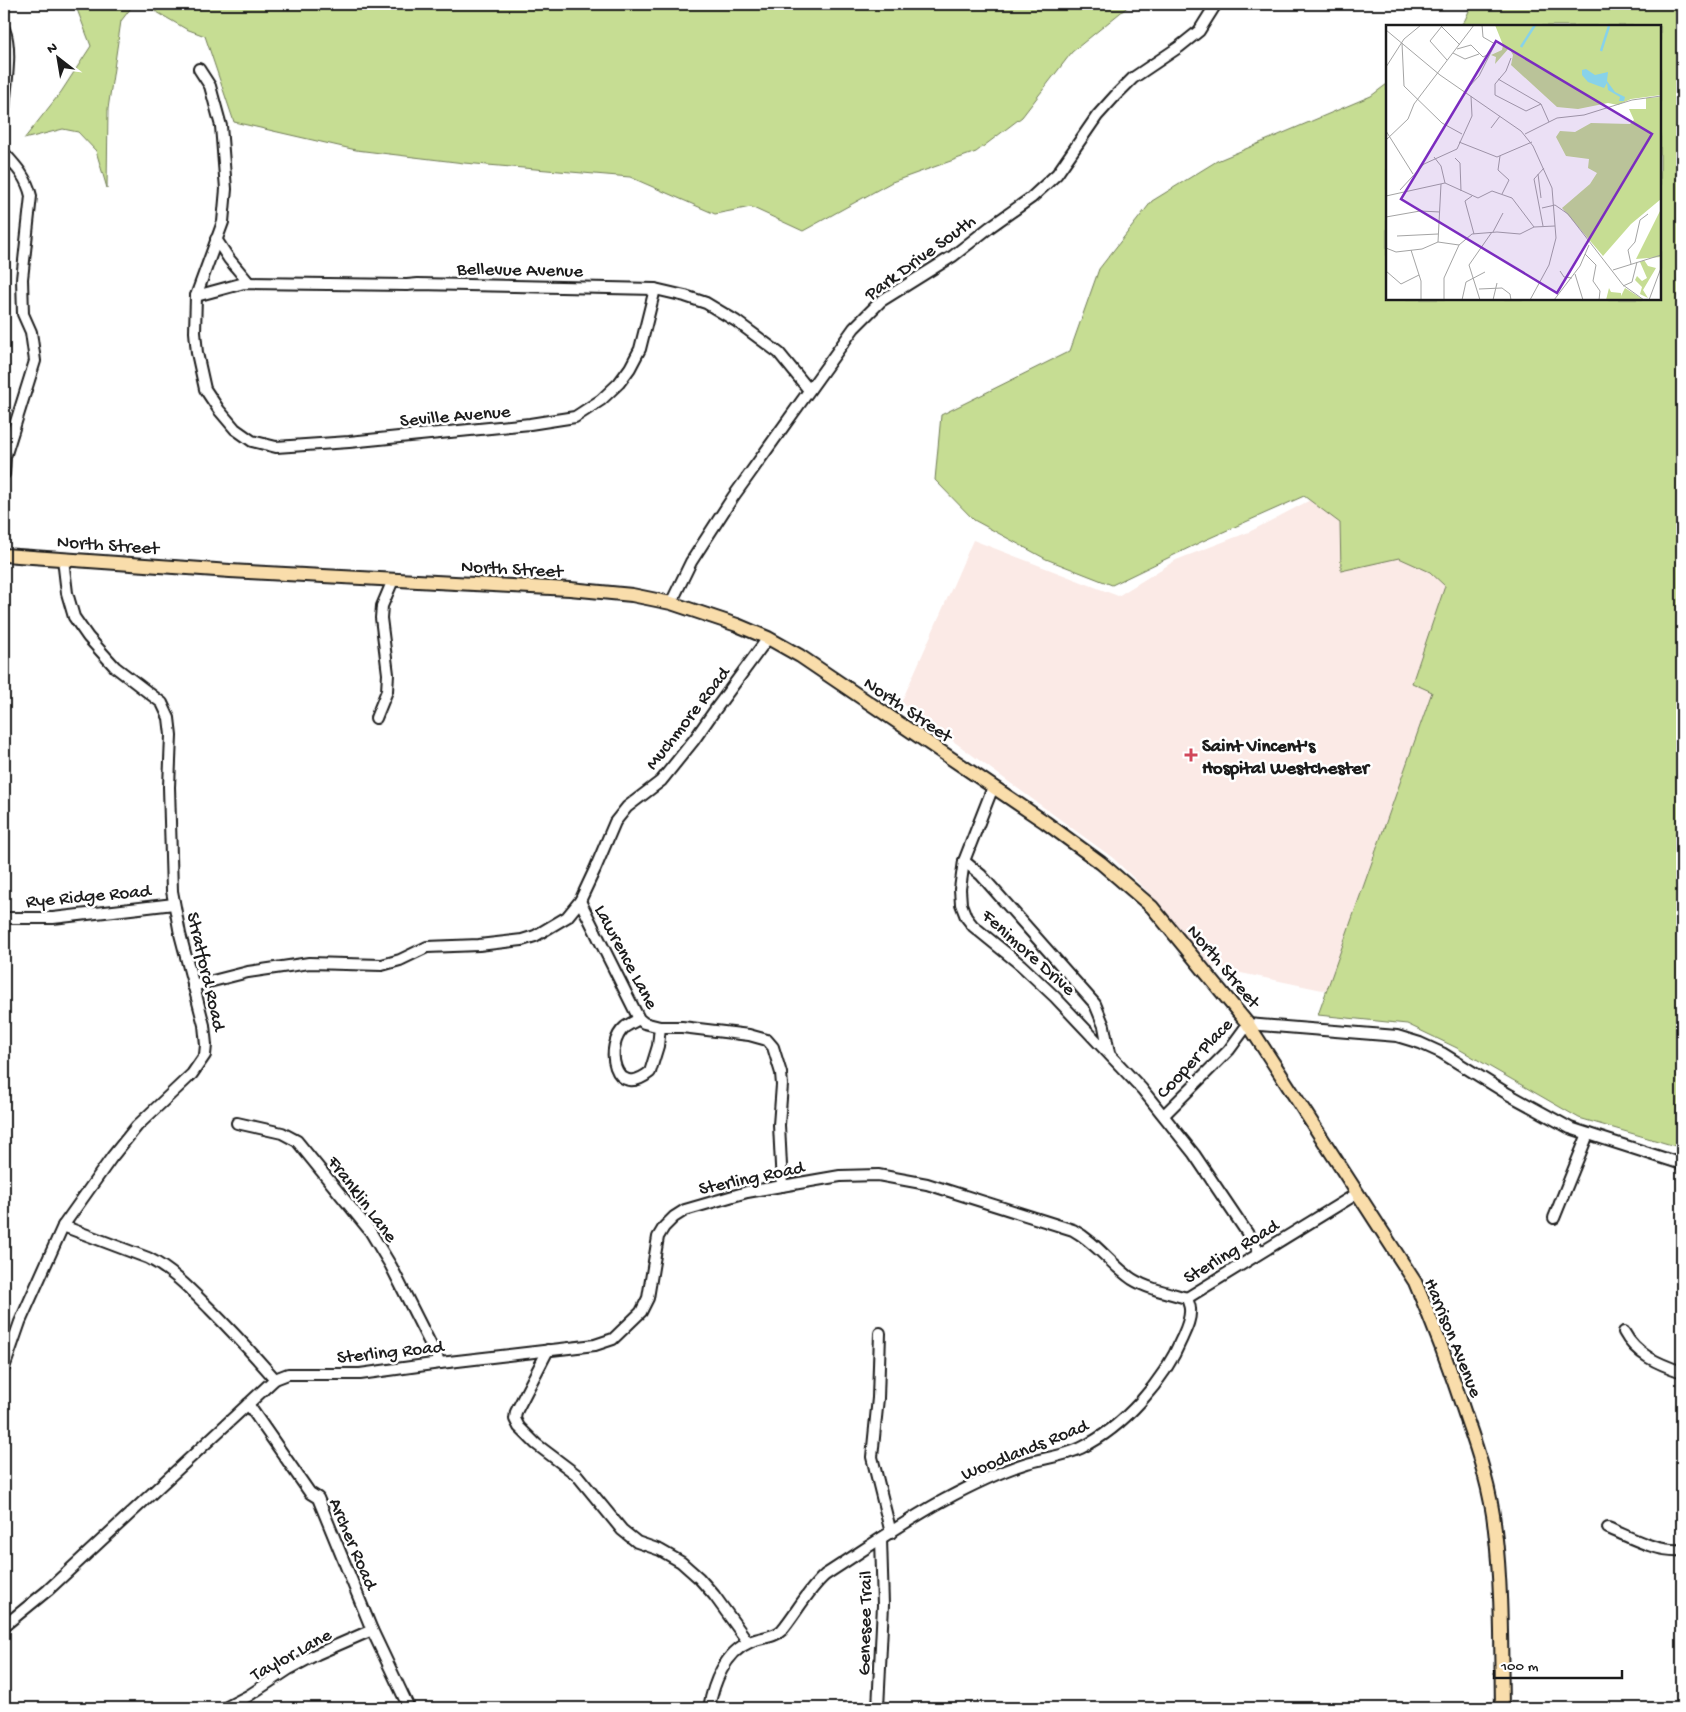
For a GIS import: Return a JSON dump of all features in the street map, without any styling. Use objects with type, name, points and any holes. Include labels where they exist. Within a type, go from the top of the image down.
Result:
[{"type":"main road","name":"North Street","points":[[4,555],[230,571],[570,589],[632,595],[671,603],[737,625],[768,638],[800,656],[993,786],[1101,864],[1152,906],[1248,1024]]},
{"type":"main road","name":"Harrison Avenue","points":[[1248,1024],[1415,1282],[1433,1324],[1482,1463],[1495,1529],[1500,1584],[1502,1708]]},
{"type":"street","name":"Park Drive South","points":[[671,603],[691,562],[733,497],[854,328],[876,306],[953,256],[1031,198],[1056,174],[1097,116],[1115,96],[1134,78],[1179,48],[1199,30],[1216,4]]},
{"type":"street","points":[[4,29],[8,58],[4,110]]},
{"type":"street","points":[[196,296],[223,222],[226,198],[221,126],[210,86],[199,69]]},
{"type":"street","points":[[4,153],[24,176],[31,196],[22,279],[23,314],[31,332],[35,361],[5,457],[4,474]]},
{"type":"street","points":[[216,239],[229,259],[249,283]]},
{"type":"street","name":"Bellevue Avenue","points":[[196,296],[244,283],[418,284],[655,289],[706,303],[736,321],[779,353],[809,390]]},
{"type":"street","name":"Seville Avenue","points":[[196,296],[195,332],[197,353],[205,389],[235,429],[252,441],[276,447],[349,442],[530,424],[574,417],[601,400],[619,383],[630,368],[640,350],[655,289]]},
{"type":"street","name":"Stratford Road","points":[[4,1368],[20,1322],[63,1226],[112,1157],[137,1126],[192,1074],[201,1063],[205,1055],[206,1045],[204,1025],[193,986],[172,892],[169,788],[171,735],[169,718],[162,703],[115,667],[88,638],[74,618],[67,593],[63,559]]},
{"type":"street","points":[[376,718],[387,692],[388,674],[381,618],[382,606],[393,580]]},
{"type":"street","name":"Muchmore Road","points":[[193,986],[248,972],[309,963],[382,965],[400,960],[427,947],[479,945],[522,940],[535,936],[567,917],[580,901],[615,822],[627,806],[661,781],[694,740],[768,638]]},
{"type":"street","name":"Fenimore Drive","points":[[993,786],[964,861],[960,889],[961,904],[966,917],[973,926],[1022,965],[1055,996],[1164,1115],[1194,1154],[1260,1252]]},
{"type":"street","name":"Fenimore Drive","points":[[964,861],[981,875],[1095,1004],[1104,1026],[1109,1053]]},
{"type":"street","name":"Lawrence Lane","points":[[580,901],[639,1019],[644,1023],[660,1027],[682,1027],[750,1035],[768,1040],[773,1047],[781,1073],[782,1085],[779,1126],[782,1186]]},
{"type":"street","name":"Rye Ridge Road","points":[[4,918],[53,918],[174,904]]},
{"type":"street","points":[[639,1019],[621,1032],[614,1053],[617,1072],[621,1077],[628,1080],[638,1079],[650,1072],[658,1046],[660,1027]]},
{"type":"street","name":"Cooper Place","points":[[1164,1115],[1228,1050],[1248,1024]]},
{"type":"street","name":"North Street","points":[[1248,1024],[1398,1036],[1420,1043],[1442,1053],[1508,1094],[1570,1128],[1682,1164]]},
{"type":"street","name":"Franklin Lane","points":[[237,1123],[282,1134],[297,1140],[370,1231],[391,1266],[440,1363]]},
{"type":"street","points":[[1554,1218],[1588,1134]]},
{"type":"street","name":"Sterling Road","points":[[275,1379],[288,1374],[360,1374],[595,1345],[613,1339],[633,1321],[648,1298],[658,1237],[664,1226],[674,1217],[695,1206],[747,1192],[840,1176],[878,1175],[927,1184],[1073,1230],[1093,1243],[1133,1279],[1151,1288],[1187,1298],[1358,1193]]},
{"type":"street","points":[[4,1626],[48,1590],[275,1379],[236,1335],[191,1290],[160,1264],[63,1226]]},
{"type":"street","name":"Woodlands Road","points":[[709,1708],[718,1675],[732,1654],[748,1642],[781,1631],[816,1583],[825,1575],[944,1500],[1027,1463],[1065,1454],[1083,1447],[1119,1423],[1133,1410],[1168,1368],[1176,1354],[1189,1322],[1190,1310],[1187,1298]]},
{"type":"street","points":[[1624,1332],[1628,1340],[1641,1352],[1663,1366],[1682,1372]]},
{"type":"street","points":[[880,1333],[878,1398],[872,1457],[891,1533]]},
{"type":"street","points":[[548,1350],[516,1412],[515,1419],[518,1427],[536,1444],[577,1476],[622,1530],[637,1542],[660,1550],[681,1562],[699,1578],[748,1642]]},
{"type":"street","name":"Archer Road","points":[[248,1404],[310,1493],[318,1498],[372,1630],[409,1708]]},
{"type":"street","points":[[1608,1528],[1655,1548],[1670,1551],[1682,1550]]},
{"type":"street","name":"Genesee Trail","points":[[878,1708],[883,1605],[881,1539]]},
{"type":"street","name":"Taylor Lane","points":[[225,1708],[248,1696],[289,1668],[372,1630]]},
{"type":"shaded area","name":"Saint Vincent's Hospital Westchester","points":[[1412,447],[1510,472],[1327,991],[1212,967],[1151,895],[1113,858],[901,703],[973,540],[1118,596],[1176,560],[1249,532]]},
{"type":"green space","points":[[75,4],[134,4],[121,21],[108,109],[107,188],[96,151],[78,132],[63,129],[24,139],[61,92],[91,46]]},
{"type":"green space","points":[[143,4],[1131,4],[1072,52],[1022,117],[976,152],[892,182],[803,231],[751,207],[715,214],[630,177],[464,163],[356,150],[234,122],[205,36],[186,29]]},
{"type":"green space","points":[[1472,4],[1682,4],[1682,1148],[1579,1118],[1457,1048],[1407,1024],[1318,1015],[1432,692],[1412,683],[1445,586],[1430,572],[1399,558],[1341,571],[1340,523],[1304,496],[1203,541],[1112,585],[1046,559],[974,520],[935,480],[941,415],[1070,351],[1099,269],[1152,201],[1217,161],[1371,96],[1386,85],[1386,300],[1661,300],[1661,25],[1461,25]]},
{"type":"place","name":"Saint Vincent's Hospital Westchester","points":[[1191,755]]}]
